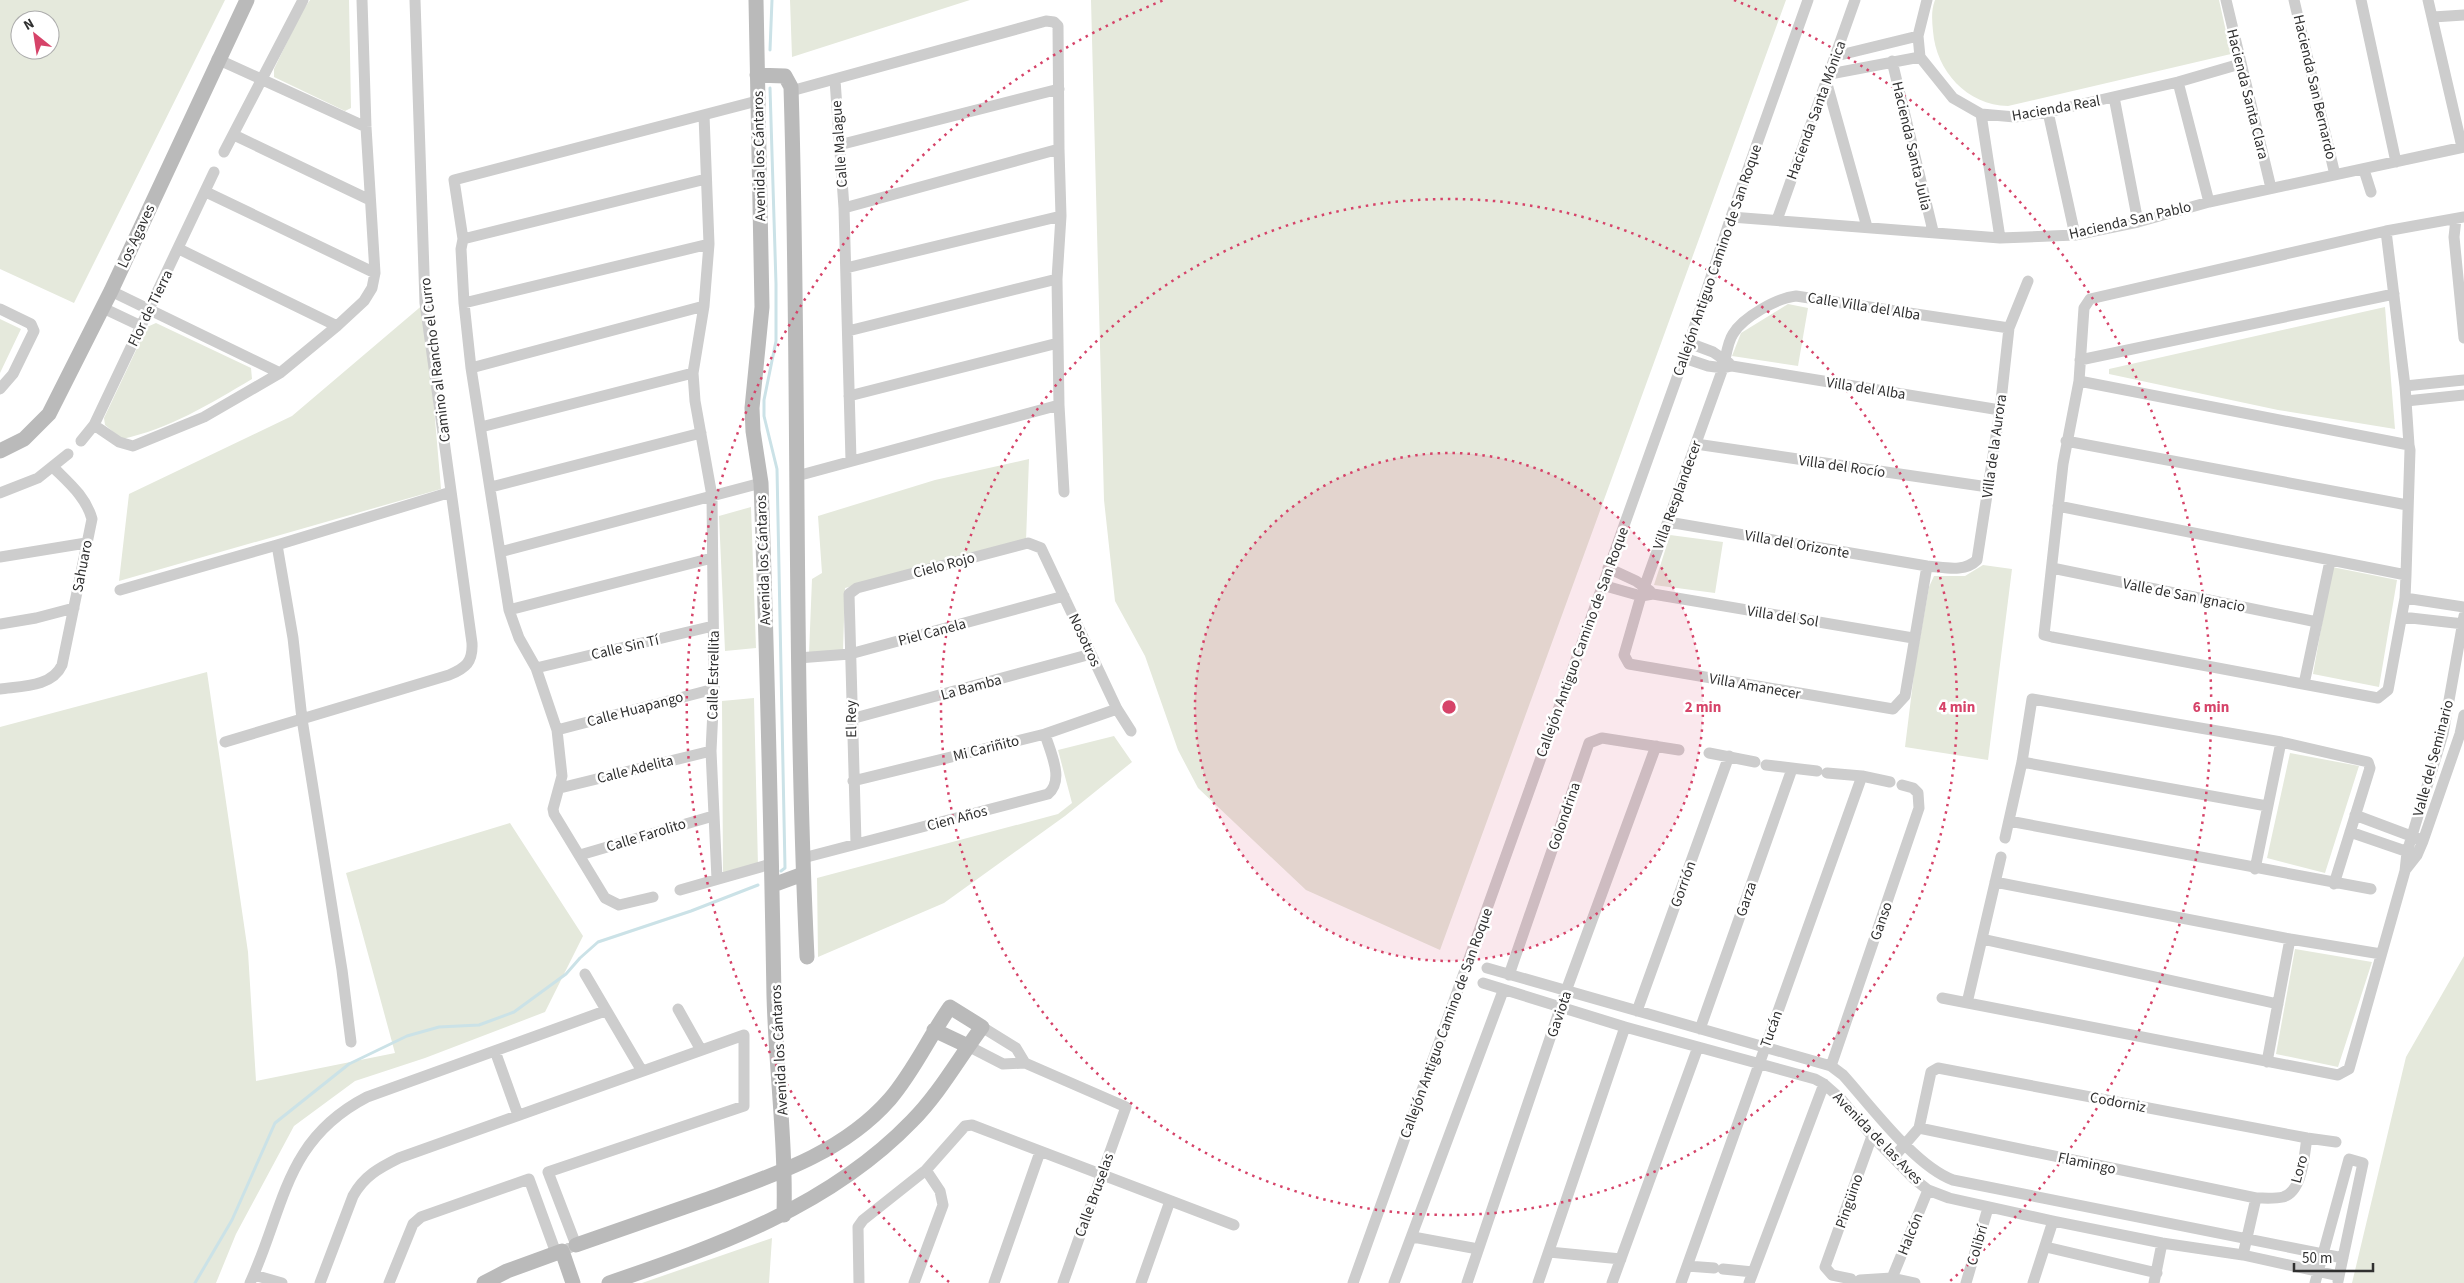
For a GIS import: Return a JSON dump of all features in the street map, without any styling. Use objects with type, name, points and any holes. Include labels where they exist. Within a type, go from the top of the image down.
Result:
[{"type":"street","name":"Los Agaves","points":[[0,451],[24,439],[37,429],[49,414],[103,308],[217,59],[247,0]]},
{"type":"street","points":[[224,152],[303,0]]},
{"type":"street","points":[[94,425],[118,442],[133,446],[204,417],[280,373],[364,301],[372,288],[375,273],[366,127],[362,0]]},
{"type":"street","name":"Camino al Rancho el Curro","points":[[302,719],[449,675],[465,667],[471,659],[472,643],[425,303],[415,0]]},
{"type":"street","points":[[756,0],[757,74]]},
{"type":"street","name":"Callejón Antiguo Camino de San Roque","points":[[1353,1283],[1684,358],[1730,217],[1808,0]]},
{"type":"street","name":"Hacienda Santa Mónica","points":[[1777,220],[1855,0]]},
{"type":"street","points":[[1867,228],[1828,79],[1892,61],[1920,56],[1918,36],[1927,0]]},
{"type":"street","name":"Hacienda Santa Clara","points":[[2226,0],[2240,64],[2272,188]]},
{"type":"street","name":"Hacienda San Bernardo","points":[[2294,0],[2335,174]]},
{"type":"street","points":[[2361,0],[2396,162]]},
{"type":"street","points":[[2428,0],[2463,147]]},
{"type":"street","points":[[2433,17],[2464,15]]},
{"type":"street","points":[[807,957],[798,658],[791,91],[1046,21],[1054,22],[1058,26],[1061,216],[1057,279],[1059,405],[1064,492]]},
{"type":"street","points":[[1836,56],[1918,36]]},
{"type":"street","name":"Hacienda Real","points":[[1920,56],[1953,98],[1981,114],[2015,117],[2048,112],[2178,82],[2240,64]]},
{"type":"street","points":[[217,59],[366,127]]},
{"type":"street","name":"Hacienda Santa Julia","points":[[1892,61],[1933,231]]},
{"type":"street","name":"Avenida los Cántaros","points":[[784,1215],[785,1171],[774,998],[773,884],[761,483],[753,431],[752,408],[762,307],[757,74],[785,76],[791,91]]},
{"type":"street","name":"Calle Malague","points":[[835,80],[844,208],[851,460]]},
{"type":"street","points":[[2178,82],[2209,202]]},
{"type":"street","points":[[839,145],[1059,89]]},
{"type":"street","points":[[2114,97],[2138,222]]},
{"type":"street","points":[[653,897],[619,905],[612,903],[606,898],[554,814],[553,808],[560,788],[562,762],[557,730],[536,668],[519,638],[510,610],[471,368],[464,303],[461,249],[463,239],[454,180],[757,101]]},
{"type":"street","points":[[2048,112],[2075,235]]},
{"type":"street","points":[[1981,114],[2000,238]]},
{"type":"street","name":"Calle Estrellita","points":[[704,115],[709,244],[704,306],[693,373],[712,496],[714,689],[711,751],[717,878]]},
{"type":"street","points":[[234,135],[370,200]]},
{"type":"street","name":"Hacienda San Pablo","points":[[1730,217],[1867,228],[1933,231],[2000,238],[2075,235],[2138,222],[2209,202],[2335,174],[2364,170],[2463,147]]},
{"type":"street","points":[[844,208],[1059,149]]},
{"type":"street","points":[[2364,170],[2371,192]]},
{"type":"street","name":"Flor de Tierra","points":[[81,441],[94,425],[214,172]]},
{"type":"street","points":[[463,239],[706,179]]},
{"type":"street","points":[[206,192],[375,273]]},
{"type":"street","points":[[846,268],[1061,216]]},
{"type":"street","points":[[2386,231],[2405,386],[2409,445],[2405,598],[2388,690],[2378,698],[2044,635],[2066,441],[2079,381],[2084,308],[2090,299],[2386,231],[2460,218],[2454,237],[2460,255],[2464,338]]},
{"type":"street","points":[[464,303],[709,244]]},
{"type":"street","points":[[179,249],[337,326]]},
{"type":"street","points":[[848,331],[1057,279]]},
{"type":"street","name":"Villa de la Aurora","points":[[1927,566],[1966,569],[1977,560],[2000,410],[2009,328],[2028,281]]},
{"type":"street","points":[[111,291],[280,373]]},
{"type":"street","points":[[2080,360],[2394,294]]},
{"type":"street","name":"Calle Villa del Alba","points":[[1731,335],[1747,320],[1776,301],[1796,296],[2009,328]]},
{"type":"street","points":[[471,368],[704,306]]},
{"type":"street","points":[[103,308],[141,326]]},
{"type":"street","points":[[0,309],[31,324],[34,330],[13,374],[0,390]]},
{"type":"street","name":"Villa Resplandecer","points":[[1624,655],[1668,522],[1727,365],[1731,335]]},
{"type":"street","points":[[849,396],[1058,343]]},
{"type":"street","name":"Villa del Alba","points":[[1689,343],[1727,365]]},
{"type":"street","name":"Villa del Alba","points":[[1684,358],[2000,410]]},
{"type":"street","points":[[480,427],[693,373]]},
{"type":"street","points":[[2405,386],[2464,380]]},
{"type":"street","points":[[2079,381],[2409,445]]},
{"type":"street","points":[[2406,401],[2464,395]]},
{"type":"street","points":[[797,476],[1059,405]]},
{"type":"street","points":[[491,487],[701,433]]},
{"type":"street","points":[[2066,441],[2407,505]]},
{"type":"street","name":"Villa del Rocío","points":[[1696,444],[1988,487]]},
{"type":"street","points":[[0,493],[38,478],[54,468],[68,454]]},
{"type":"street","name":"Sahuaro","points":[[0,689],[42,682],[57,675],[62,665],[92,518],[82,497],[54,468]]},
{"type":"street","points":[[500,552],[761,483]]},
{"type":"street","points":[[120,590],[451,492]]},
{"type":"street","points":[[2058,506],[2406,575]]},
{"type":"street","name":"Villa del Orizonte","points":[[1668,522],[1927,566]]},
{"type":"street","points":[[0,557],[86,543]]},
{"type":"street","name":"Cielo Rojo","points":[[849,594],[856,588],[1028,543],[1041,548]]},
{"type":"street","points":[[277,545],[294,638],[302,719],[342,970],[351,1042]]},
{"type":"street","name":"Nosotros","points":[[1041,548],[1117,708],[1130,731]]},
{"type":"street","points":[[510,610],[712,558]]},
{"type":"street","points":[[2304,684],[2330,561]]},
{"type":"street","points":[[1913,638],[1927,566]]},
{"type":"street","name":"Villa del Sol","points":[[1608,568],[1646,592]]},
{"type":"street","name":"Valle de San Ignacio","points":[[2052,568],[2317,622]]},
{"type":"street","name":"Villa del Sol","points":[[1602,585],[1913,638]]},
{"type":"street","name":"El Rey","points":[[849,594],[851,719],[856,843]]},
{"type":"street","name":"Piel Canela","points":[[798,658],[850,654],[1064,596]]},
{"type":"street","points":[[2405,598],[2464,606]]},
{"type":"street","points":[[0,624],[36,618],[74,608]]},
{"type":"street","points":[[2402,617],[2464,621]]},
{"type":"street","name":"Valle del Seminario","points":[[2418,838],[2443,734],[2464,621]]},
{"type":"street","name":"Calle Sin Tí","points":[[536,668],[714,626]]},
{"type":"street","name":"Villa Amanecer","points":[[1624,655],[1629,664],[1893,709],[1905,696],[1913,638]]},
{"type":"street","name":"La Bamba","points":[[851,719],[1091,654]]},
{"type":"street","name":"Calle Huapango","points":[[557,730],[714,689]]},
{"type":"street","points":[[2005,838],[2022,762],[2032,699],[2281,742],[2368,762],[2370,768],[2334,884]]},
{"type":"street","name":"Mi Cariñito","points":[[853,781],[1045,734],[1117,708]]},
{"type":"street","name":"Valle del Seminario","points":[[2267,1062],[2338,1075],[2344,1074],[2349,1069],[2405,871],[2460,734],[2464,715]]},
{"type":"street","points":[[225,742],[302,719]]},
{"type":"street","name":"Cien Años","points":[[803,866],[856,843],[1048,794],[1054,789],[1057,778],[1045,734]]},
{"type":"street","name":"Golondrina","points":[[1510,975],[1589,743],[1602,738],[1679,750]]},
{"type":"street","points":[[2255,869],[2281,742]]},
{"type":"street","name":"Gaviota","points":[[1467,1283],[1566,991],[1656,746]]},
{"type":"street","name":"Calle Adelita","points":[[560,788],[711,751]]},
{"type":"street","points":[[1709,753],[1760,764],[1862,776],[1890,782]]},
{"type":"street","name":"Gorrión","points":[[1636,1011],[1729,756]]},
{"type":"street","points":[[2022,762],[2267,806]]},
{"type":"street","name":"Garza","points":[[1700,1029],[1792,769]]},
{"type":"street","name":"Tucán","points":[[1681,1283],[1862,776]]},
{"type":"street","name":"Ganso","points":[[1831,1066],[1919,808],[1918,793],[1913,788],[1902,785]]},
{"type":"street","points":[[2354,815],[2418,838]]},
{"type":"street","name":"Calle Farolito","points":[[580,855],[713,816]]},
{"type":"street","points":[[2009,821],[2334,884],[2370,889]]},
{"type":"street","points":[[2350,832],[2412,854]]},
{"type":"street","points":[[1967,1003],[2001,857]]},
{"type":"street","points":[[680,890],[771,864]]},
{"type":"street","points":[[773,884],[803,866]]},
{"type":"street","points":[[1995,882],[2290,939],[2381,954]]},
{"type":"street","points":[[1982,939],[2278,1004]]},
{"type":"street","points":[[1942,998],[2267,1062],[2290,939]]},
{"type":"street","name":"Avenida de las Aves","points":[[1487,968],[1831,1066],[1843,1075],[1906,1145],[1936,1172],[1953,1180],[2343,1258]]},
{"type":"street","points":[[585,974],[605,1012],[642,1071]]},
{"type":"street","name":"Avenida de las Aves","points":[[1483,983],[1503,991],[1800,1075],[1824,1084],[1841,1099],[1872,1136],[1928,1190],[1988,1208],[2162,1243],[2243,1255],[2318,1271],[2338,1279]]},
{"type":"street","points":[[1394,1283],[1503,991]]},
{"type":"street","points":[[484,1283],[506,1271],[785,1171],[822,1152],[861,1126],[890,1099],[914,1065],[934,1030],[950,1006],[1016,1048],[1025,1063],[1003,1064],[934,1030]]},
{"type":"street","points":[[678,1009],[701,1050]]},
{"type":"street","points":[[282,1283],[252,1279],[293,1168],[307,1147],[326,1125],[344,1109],[367,1097],[605,1012]]},
{"type":"street","points":[[609,1283],[667,1263],[784,1215],[833,1186],[875,1155],[912,1121],[982,1027]]},
{"type":"street","points":[[1538,1283],[1626,1027]]},
{"type":"street","points":[[320,1283],[353,1196],[360,1184],[370,1174],[399,1158],[744,1035],[744,1106],[421,1217],[413,1224],[389,1283]]},
{"type":"street","points":[[1612,1283],[1698,1047]]},
{"type":"street","points":[[495,1051],[518,1115]]},
{"type":"street","name":"Calle Bruselas","points":[[1025,1063],[1126,1107],[1063,1283]]},
{"type":"street","name":"Codorniz","points":[[1919,1128],[1931,1072],[1938,1068],[2307,1138]]},
{"type":"street","points":[[1687,1266],[1719,1268],[1751,1278],[1824,1084]]},
{"type":"street","points":[[859,1283],[858,1227],[863,1220],[926,1170],[965,1126],[972,1125],[1234,1225]]},
{"type":"street","points":[[1894,1157],[1919,1128]]},
{"type":"street","name":"Flamingo","points":[[1919,1128],[2256,1198]]},
{"type":"street","name":"Pingüino","points":[[1872,1136],[1825,1267],[1832,1275],[1856,1280],[1892,1278]]},
{"type":"street","name":"Loro","points":[[2256,1198],[2282,1198],[2290,1194],[2298,1181],[2307,1138],[2336,1142]]},
{"type":"street","points":[[994,1283],[1040,1152]]},
{"type":"street","points":[[2315,1283],[2349,1159],[2363,1164],[2338,1279]]},
{"type":"street","points":[[914,1283],[943,1205],[940,1191],[926,1170]]},
{"type":"street","points":[[548,1172],[573,1283]]},
{"type":"street","points":[[529,1180],[565,1250]]},
{"type":"street","name":"Halcón","points":[[1892,1278],[1928,1190]]},
{"type":"street","points":[[2243,1255],[2256,1198]]},
{"type":"street","points":[[1141,1283],[1170,1201]]},
{"type":"street","name":"Colibrí","points":[[1966,1283],[1988,1208]]},
{"type":"street","points":[[2033,1283],[2053,1222]]},
{"type":"street","points":[[1412,1236],[1478,1249]]},
{"type":"street","points":[[2046,1247],[2156,1278],[2162,1243]]},
{"type":"street","points":[[1549,1252],[1621,1259]]},
{"type":"street","points":[[1892,1278],[1915,1283]]},
{"type":"shaded area","points":[[0,0],[225,0],[74,303],[0,269]]},
{"type":"shaded area","points":[[310,0],[349,0],[351,108],[345,111],[274,77],[274,69],[301,13]]},
{"type":"shaded area","points":[[790,0],[970,0],[792,57]]},
{"type":"shaded area","points":[[1091,0],[1786,0],[1440,950],[1306,890],[1198,788],[1178,750],[1145,656],[1115,601],[1104,500]]},
{"type":"shaded area","points":[[1935,0],[2219,0],[2231,54],[2008,106],[1993,104],[1967,92],[1947,72],[1935,46],[1932,19]]},
{"type":"shaded area","points":[[425,303],[441,489],[119,581],[129,494],[292,416]]},
{"type":"shaded area","points":[[1788,304],[1808,308],[1798,366],[1732,356],[1741,333]]},
{"type":"shaded area","points":[[2385,307],[2395,429],[2278,410],[2109,374],[2109,369]]},
{"type":"shaded area","points":[[0,319],[21,329],[0,373]]},
{"type":"shaded area","points":[[156,323],[251,368],[252,379],[173,422],[139,435],[122,439],[105,425],[104,418],[147,327]]},
{"type":"shaded area","points":[[1029,459],[1026,541],[845,588],[843,650],[809,654],[812,579],[822,573],[818,516],[935,480]]},
{"type":"shaded area","points":[[751,507],[756,648],[725,651],[719,516]]},
{"type":"shaded area","points":[[1670,535],[1723,542],[1715,593],[1654,585]]},
{"type":"shaded area","points":[[1983,565],[2012,569],[1988,760],[1905,747],[1915,666],[1929,587],[1934,576],[1965,576]]},
{"type":"shaded area","points":[[2332,567],[2397,580],[2379,687],[2313,674]]},
{"type":"shaded area","points":[[207,672],[248,952],[256,1081],[395,1053],[346,873],[510,823],[583,936],[545,1012],[425,1058],[355,1081],[294,1126],[236,1234],[216,1283],[0,1283],[0,727]]},
{"type":"shaded area","points":[[754,698],[758,866],[723,874],[722,701]]},
{"type":"shaded area","points":[[1114,736],[1132,762],[1065,816],[944,903],[818,957],[817,878],[1058,814],[1072,803],[1058,750]]},
{"type":"shaded area","points":[[2290,753],[2359,766],[2325,873],[2267,858]]},
{"type":"shaded area","points":[[2295,949],[2372,962],[2338,1067],[2276,1054]]},
{"type":"shaded area","points":[[2464,956],[2464,1283],[2352,1283],[2406,1057]]},
{"type":"shaded area","points":[[772,1238],[769,1283],[642,1283]]},
{"type":"waterway","points":[[770,50],[772,0]]},
{"type":"waterway","points":[[770,88],[776,341],[764,400],[764,416],[777,469],[785,868],[781,871]]},
{"type":"waterway","points":[[195,1283],[232,1220],[275,1123],[349,1064],[407,1036],[439,1027],[479,1025],[514,1012],[566,974],[598,942],[691,911],[758,885]]}]
